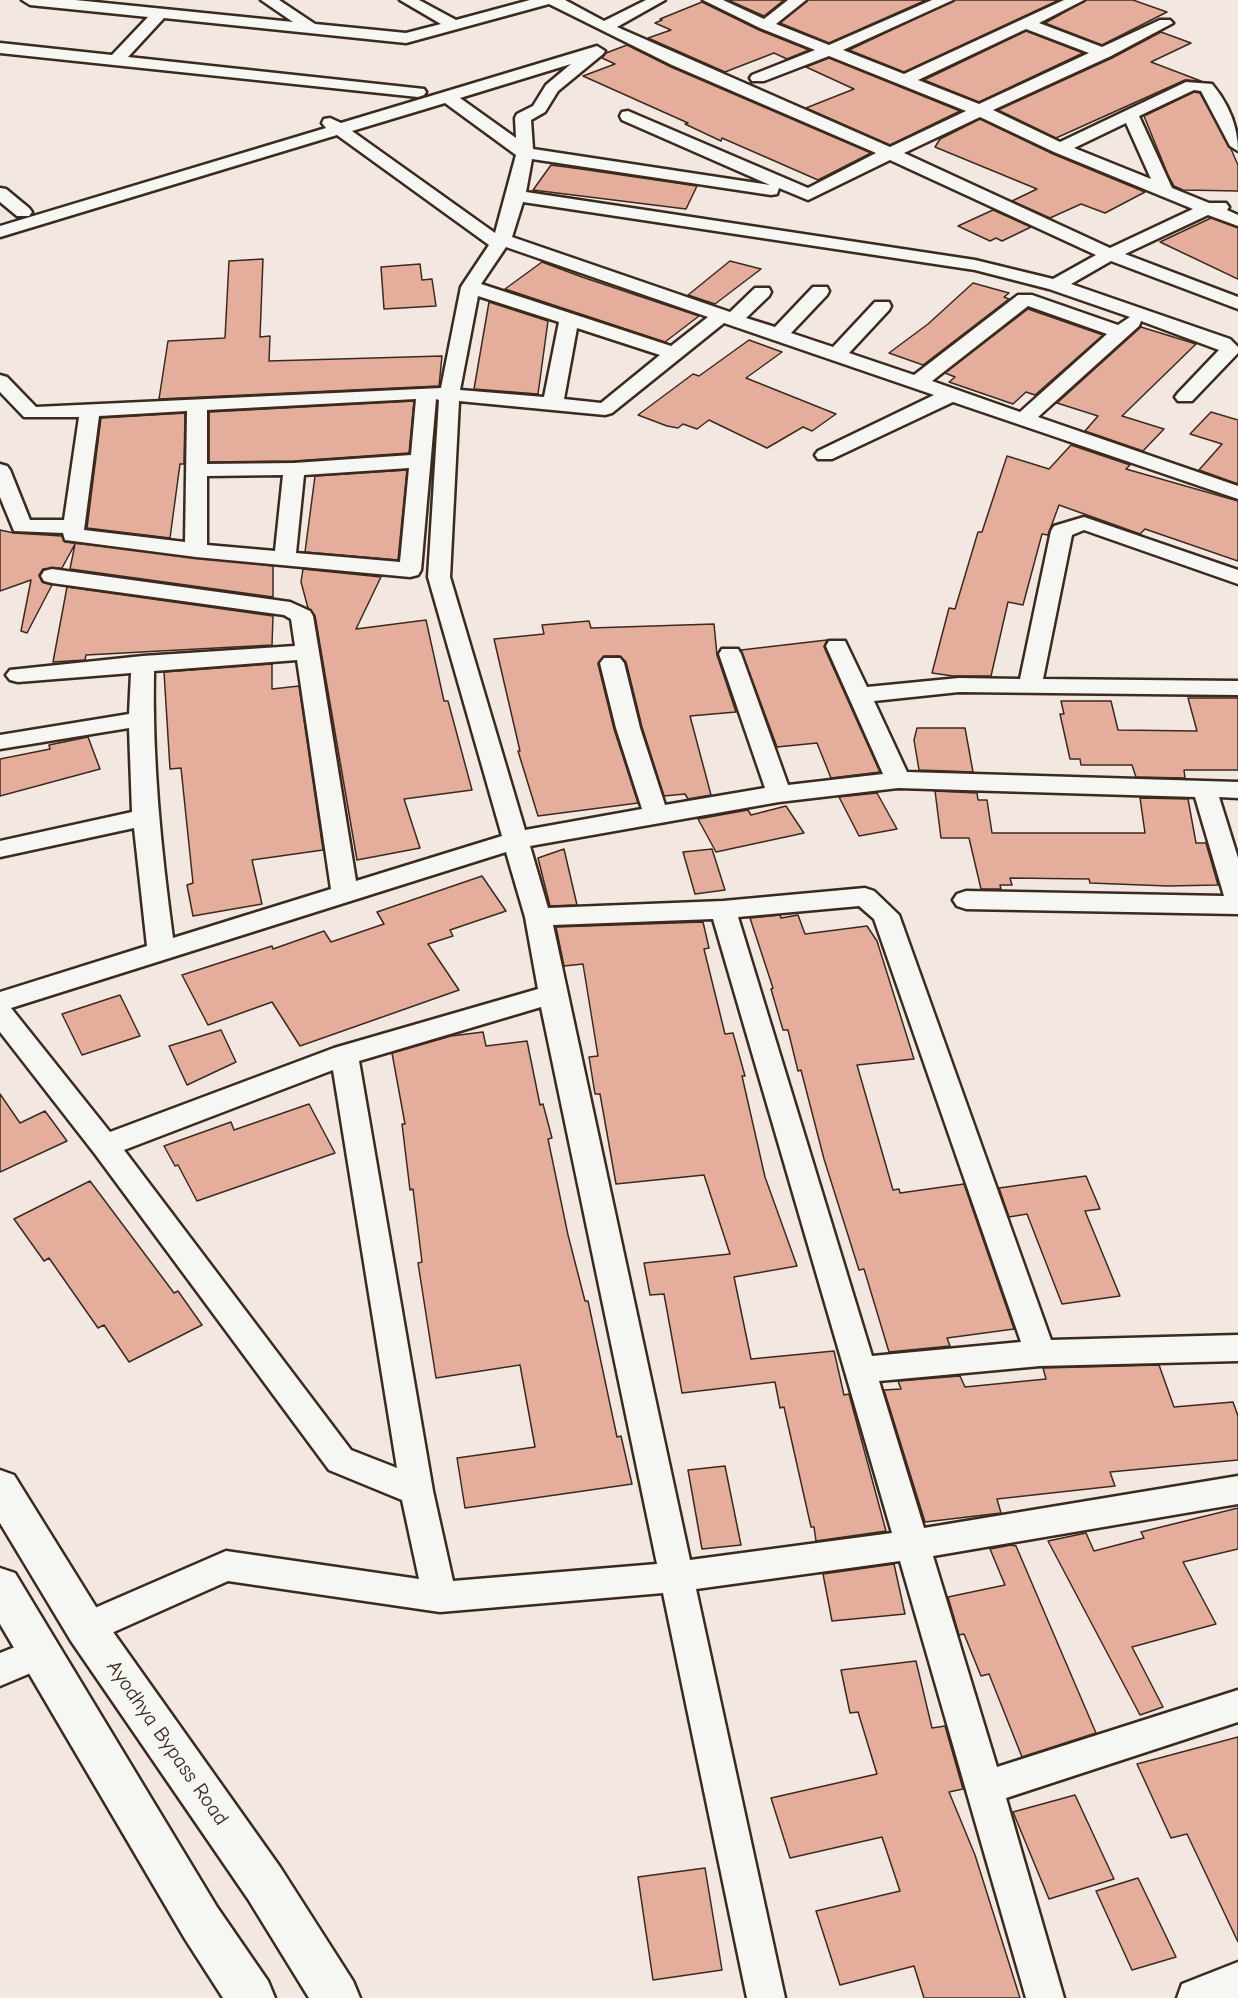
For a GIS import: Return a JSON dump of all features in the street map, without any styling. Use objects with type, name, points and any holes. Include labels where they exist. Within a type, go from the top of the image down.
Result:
[{"type":"main road","name":"Ayodhya Bypass Road","points":[[0,1487],[86,1628],[264,1883],[336,1998]]},
{"type":"main road","points":[[0,1586],[201,1923],[251,1998]]},
{"type":"street","points":[[30,0],[406,38],[547,0]]},
{"type":"street","points":[[269,0],[314,28]]},
{"type":"street","points":[[408,0],[456,26]]},
{"type":"street","points":[[553,0],[612,27],[715,60]]},
{"type":"street","points":[[578,0],[629,41],[1078,221]]},
{"type":"street","points":[[0,222],[332,125],[418,92],[612,27],[657,0]]},
{"type":"street","points":[[711,0],[765,25],[979,110],[1060,148],[1238,221]]},
{"type":"street","points":[[765,25],[798,0]]},
{"type":"street","points":[[945,0],[830,50],[752,75],[1112,254],[1238,303]]},
{"type":"street","points":[[905,80],[1076,0]]},
{"type":"street","points":[[116,60],[160,13]]},
{"type":"street","points":[[1024,23],[1105,53]]},
{"type":"street","points":[[448,97],[525,153],[808,195],[979,110],[1165,23]]},
{"type":"street","points":[[0,222],[23,212],[332,125],[448,97],[629,41]]},
{"type":"street","points":[[0,48],[418,92]]},
{"type":"street","points":[[90,410],[73,535],[196,550],[410,570],[421,461],[470,287],[500,242],[516,196],[525,153],[523,118],[539,108],[552,88],[597,51]]},
{"type":"street","points":[[1060,148],[1131,116],[1187,86],[1200,86],[1211,93],[1238,146]]},
{"type":"street","points":[[628,116],[808,195]]},
{"type":"street","points":[[1131,116],[1165,191]]},
{"type":"street","points":[[332,125],[500,242],[728,317],[1238,493]]},
{"type":"street","points":[[0,193],[23,212]]},
{"type":"street","points":[[516,196],[975,265],[1056,285],[1223,343],[1229,348],[1228,352],[1185,397]]},
{"type":"street","points":[[1056,285],[1112,254],[1209,208],[1238,204]]},
{"type":"street","points":[[1111,235],[1238,291]]},
{"type":"street","points":[[470,287],[674,353]]},
{"type":"street","points":[[778,335],[820,291]]},
{"type":"street","points":[[0,381],[31,412],[438,394],[605,409],[674,353],[762,292]]},
{"type":"street","points":[[918,382],[1025,299],[1120,332]]},
{"type":"street","points":[[837,355],[882,306]]},
{"type":"street","points":[[1024,419],[1140,315]]},
{"type":"street","points":[[552,404],[569,318]]},
{"type":"street","points":[[438,394],[439,577],[538,917],[552,994],[766,1998]]},
{"type":"street","points":[[825,455],[953,394]]},
{"type":"street","points":[[0,404],[22,402]]},
{"type":"street","points":[[196,550],[197,405]]},
{"type":"street","points":[[197,471],[294,469],[421,461]]},
{"type":"street","points":[[285,559],[294,469]]},
{"type":"street","points":[[0,470],[22,526],[74,527]]},
{"type":"street","points":[[1030,685],[1062,531],[1084,523],[1238,577]]},
{"type":"street","points":[[52,576],[290,609],[302,616],[345,895]]},
{"type":"street","points":[[837,646],[898,780]]},
{"type":"street","points":[[18,675],[142,663],[308,652]]},
{"type":"street","points":[[730,654],[779,794]]},
{"type":"street","points":[[142,663],[141,719],[145,817],[161,952]]},
{"type":"street","points":[[612,663],[628,728],[656,815]]},
{"type":"street","points":[[859,695],[959,685],[1238,688]]},
{"type":"street","points":[[2,742],[141,719]]},
{"type":"street","points":[[0,1002],[516,840],[656,815],[779,794],[898,780],[1238,790]]},
{"type":"street","points":[[1205,790],[1238,900]]},
{"type":"street","points":[[0,849],[145,817]]},
{"type":"street","points":[[538,917],[723,910],[865,897],[886,915],[1040,1353]]},
{"type":"street","points":[[966,900],[1238,905]]},
{"type":"street","points":[[723,910],[985,1788],[1045,1998]]},
{"type":"street","points":[[105,1146],[344,1055],[552,994]]},
{"type":"street","points":[[0,1013],[105,1146],[339,1460],[417,1491]]},
{"type":"street","points":[[344,1055],[417,1491],[440,1597]]},
{"type":"street","points":[[860,1370],[1040,1353],[1238,1348]]},
{"type":"street","points":[[86,1628],[226,1566],[440,1597],[678,1577],[911,1545],[1238,1490]]},
{"type":"street","points":[[0,1670],[40,1653]]},
{"type":"street","points":[[985,1788],[1238,1706]]},
{"type":"street","points":[[1196,1998],[1238,1981]]},
{"type":"building","points":[[728,0],[784,0],[764,16]]},
{"type":"building","points":[[808,0],[926,0],[829,43],[780,23]]},
{"type":"building","points":[[955,0],[1059,0],[904,72],[849,50]]},
{"type":"building","points":[[1086,0],[1133,0],[1167,12],[1102,45],[1045,23]]},
{"type":"building","points":[[702,2],[759,30],[809,50],[787,59],[774,53],[725,72],[648,38],[671,30],[655,23],[662,20],[660,19]]},
{"type":"building","points":[[1026,31],[1083,53],[979,102],[924,80]]},
{"type":"building","points":[[1161,32],[1191,43],[1151,62],[1201,81],[1185,80],[1056,138],[998,110],[1112,58]]},
{"type":"building","points":[[627,45],[671,67],[871,153],[818,180],[722,138],[721,141],[685,124],[688,123],[583,76],[615,64],[602,58],[606,53]]},
{"type":"building","points":[[829,58],[960,111],[890,145],[806,108],[854,89],[806,67]]},
{"type":"building","points":[[1194,92],[1200,93],[1231,149],[1238,165],[1238,191],[1183,190],[1174,186],[1168,175],[1144,116]]},
{"type":"building","points":[[980,119],[1053,154],[1145,192],[1105,213],[1081,204],[1050,218],[1012,201],[1037,189],[935,147],[940,139]]},
{"type":"building","points":[[551,165],[697,186],[686,209],[533,190]]},
{"type":"building","points":[[993,210],[1031,227],[1002,241],[996,238],[990,241],[958,226]]},
{"type":"building","points":[[1211,218],[1238,228],[1238,279],[1160,242]]},
{"type":"building","points":[[263,259],[260,337],[270,336],[269,361],[442,356],[439,386],[159,399],[168,341],[225,338],[229,261]]},
{"type":"building","points":[[730,261],[761,269],[715,304],[688,295]]},
{"type":"building","points":[[542,262],[699,316],[665,342],[505,289]]},
{"type":"building","points":[[420,264],[422,280],[432,279],[436,306],[384,309],[381,267]]},
{"type":"building","points":[[973,283],[1009,293],[1004,297],[1009,299],[923,365],[889,353],[928,324]]},
{"type":"building","points":[[489,302],[548,321],[538,394],[474,389]]},
{"type":"building","points":[[1028,309],[1103,335],[1035,395],[1026,392],[1013,404],[949,382],[955,377],[945,373]]},
{"type":"building","points":[[1141,327],[1196,344],[1122,416],[1164,429],[1143,451],[1085,431],[1098,416],[1057,403]]},
{"type":"building","points":[[749,340],[782,352],[746,378],[836,414],[812,431],[803,427],[767,448],[709,420],[697,429],[683,424],[678,428],[638,415],[693,374],[699,376]]},
{"type":"building","points":[[414,401],[409,453],[294,461],[209,462],[209,412]]},
{"type":"building","points":[[1211,412],[1238,420],[1238,484],[1199,470],[1222,444],[1190,434]]},
{"type":"building","points":[[185,413],[184,464],[180,464],[170,538],[87,528],[101,418]]},
{"type":"building","points":[[1071,445],[1130,465],[1126,469],[1238,501],[1238,561],[1145,529],[1140,534],[1059,505],[1048,535],[1042,534],[1023,605],[1008,602],[991,676],[953,676],[932,673],[949,608],[955,609],[978,532],[982,532],[1007,456],[1049,469]]},
{"type":"building","points":[[407,470],[398,560],[305,552],[315,476]]},
{"type":"building","points":[[0,530],[62,536],[65,542],[273,566],[273,597],[70,569],[75,544],[62,568],[43,569],[39,575],[42,582],[52,585],[27,633],[21,631],[31,580],[0,591]]},
{"type":"building","points":[[303,569],[381,577],[356,629],[426,620],[444,701],[448,701],[472,790],[404,799],[420,848],[357,860],[315,616],[308,608],[301,582]]},
{"type":"building","points":[[67,587],[273,616],[272,645],[86,655],[85,660],[53,662]]},
{"type":"building","points":[[589,621],[591,628],[714,624],[717,655],[736,712],[690,716],[711,795],[688,799],[685,794],[664,796],[642,727],[626,662],[620,656],[604,656],[598,664],[614,729],[638,803],[538,816],[518,751],[520,751],[494,639],[544,634],[542,625]]},
{"type":"building","points":[[827,640],[824,647],[880,772],[831,778],[817,743],[777,747],[741,650]]},
{"type":"building","points":[[272,664],[272,689],[299,686],[323,850],[252,860],[262,904],[193,916],[187,885],[193,883],[181,768],[170,769],[164,672]]},
{"type":"building","points":[[1188,698],[1238,698],[1238,770],[1184,770],[1185,778],[1136,777],[1132,765],[1081,765],[1080,759],[1070,759],[1060,714],[1064,714],[1061,701],[1111,701],[1118,730],[1197,731]]},
{"type":"building","points":[[917,728],[965,728],[973,772],[919,770],[914,740]]},
{"type":"building","points":[[88,737],[100,769],[0,796],[0,759],[50,749],[49,745]]},
{"type":"building","points":[[935,791],[977,793],[978,800],[987,800],[992,833],[1145,833],[1140,798],[1188,799],[1196,843],[1206,843],[1218,885],[1168,886],[1090,883],[1089,879],[1010,878],[1012,885],[1000,885],[1001,889],[981,889],[969,838],[941,838]]},
{"type":"building","points":[[877,793],[897,829],[859,836],[839,797]]},
{"type":"building","points":[[786,806],[804,833],[716,852],[698,819],[748,810],[751,815]]},
{"type":"building","points":[[564,849],[577,905],[550,906],[538,858]]},
{"type":"building","points":[[712,849],[725,890],[695,894],[683,852]]},
{"type":"building","points":[[482,876],[506,911],[450,930],[453,936],[428,944],[459,990],[300,1046],[272,1002],[208,1025],[182,975],[272,946],[273,949],[324,931],[331,942],[384,924],[377,912]]},
{"type":"building","points":[[780,915],[781,918],[798,915],[805,934],[867,926],[877,941],[914,1059],[857,1065],[893,1190],[899,1189],[900,1193],[964,1184],[1014,1329],[947,1338],[950,1346],[889,1352],[864,1269],[859,1270],[824,1159],[801,1070],[798,1071],[788,1030],[783,1030],[771,989],[773,988],[750,918]]},
{"type":"building","points":[[703,922],[709,948],[704,949],[725,1034],[733,1033],[745,1076],[742,1076],[765,1177],[797,1266],[734,1277],[751,1359],[834,1351],[844,1395],[849,1394],[886,1531],[816,1541],[784,1407],[780,1408],[775,1382],[682,1393],[664,1294],[650,1295],[644,1263],[730,1254],[704,1175],[616,1184],[600,1094],[595,1094],[589,1057],[598,1056],[583,964],[564,966],[556,927]]},
{"type":"building","points":[[120,995],[140,1036],[82,1055],[62,1014]]},
{"type":"building","points":[[221,1030],[236,1062],[187,1085],[169,1046]]},
{"type":"building","points":[[483,1032],[486,1046],[527,1041],[540,1105],[543,1104],[552,1138],[548,1139],[568,1235],[585,1301],[588,1301],[617,1437],[621,1436],[632,1484],[465,1508],[457,1458],[535,1447],[520,1365],[436,1378],[418,1263],[422,1262],[413,1189],[410,1190],[402,1124],[405,1124],[392,1053],[451,1036]]},
{"type":"building","points":[[0,1094],[20,1123],[45,1111],[67,1141],[0,1172]]},
{"type":"building","points":[[309,1104],[335,1153],[197,1201],[178,1165],[175,1166],[164,1146],[231,1122],[234,1130]]},
{"type":"building","points":[[1086,1176],[1100,1209],[1085,1211],[1120,1296],[1062,1304],[1027,1214],[1009,1217],[999,1188]]},
{"type":"building","points":[[90,1181],[174,1293],[178,1291],[202,1325],[129,1362],[104,1325],[98,1328],[49,1258],[44,1261],[14,1219]]},
{"type":"building","points":[[1159,1365],[1174,1407],[1233,1402],[1238,1416],[1238,1460],[1110,1472],[1115,1486],[997,1499],[1001,1513],[925,1522],[884,1390],[901,1389],[898,1381],[960,1376],[965,1387],[1046,1379],[1043,1368]]},
{"type":"building","points":[[725,1466],[741,1545],[702,1549],[688,1470]]},
{"type":"building","points":[[1238,1508],[1238,1549],[1183,1562],[1216,1624],[1132,1647],[1163,1707],[1140,1715],[1048,1541],[1086,1533],[1094,1551],[1144,1538],[1141,1532]]},
{"type":"building","points":[[1016,1546],[1096,1733],[1022,1757],[989,1674],[981,1676],[964,1634],[959,1635],[948,1597],[1005,1585],[990,1549]]},
{"type":"building","points":[[894,1564],[905,1614],[832,1621],[823,1574]]},
{"type":"building","points":[[916,1661],[932,1728],[945,1726],[963,1789],[949,1792],[975,1855],[1020,1998],[924,1998],[914,1966],[840,1985],[816,1911],[900,1891],[882,1837],[790,1858],[771,1798],[877,1774],[858,1712],[850,1713],[841,1670]]},
{"type":"building","points":[[1238,1737],[1238,1942],[1187,1834],[1171,1838],[1137,1764]]},
{"type":"building","points":[[1075,1795],[1114,1879],[1049,1899],[1013,1812]]},
{"type":"building","points":[[705,1868],[722,1970],[653,1980],[638,1877]]},
{"type":"building","points":[[1138,1878],[1176,1957],[1132,1970],[1096,1891]]}]
